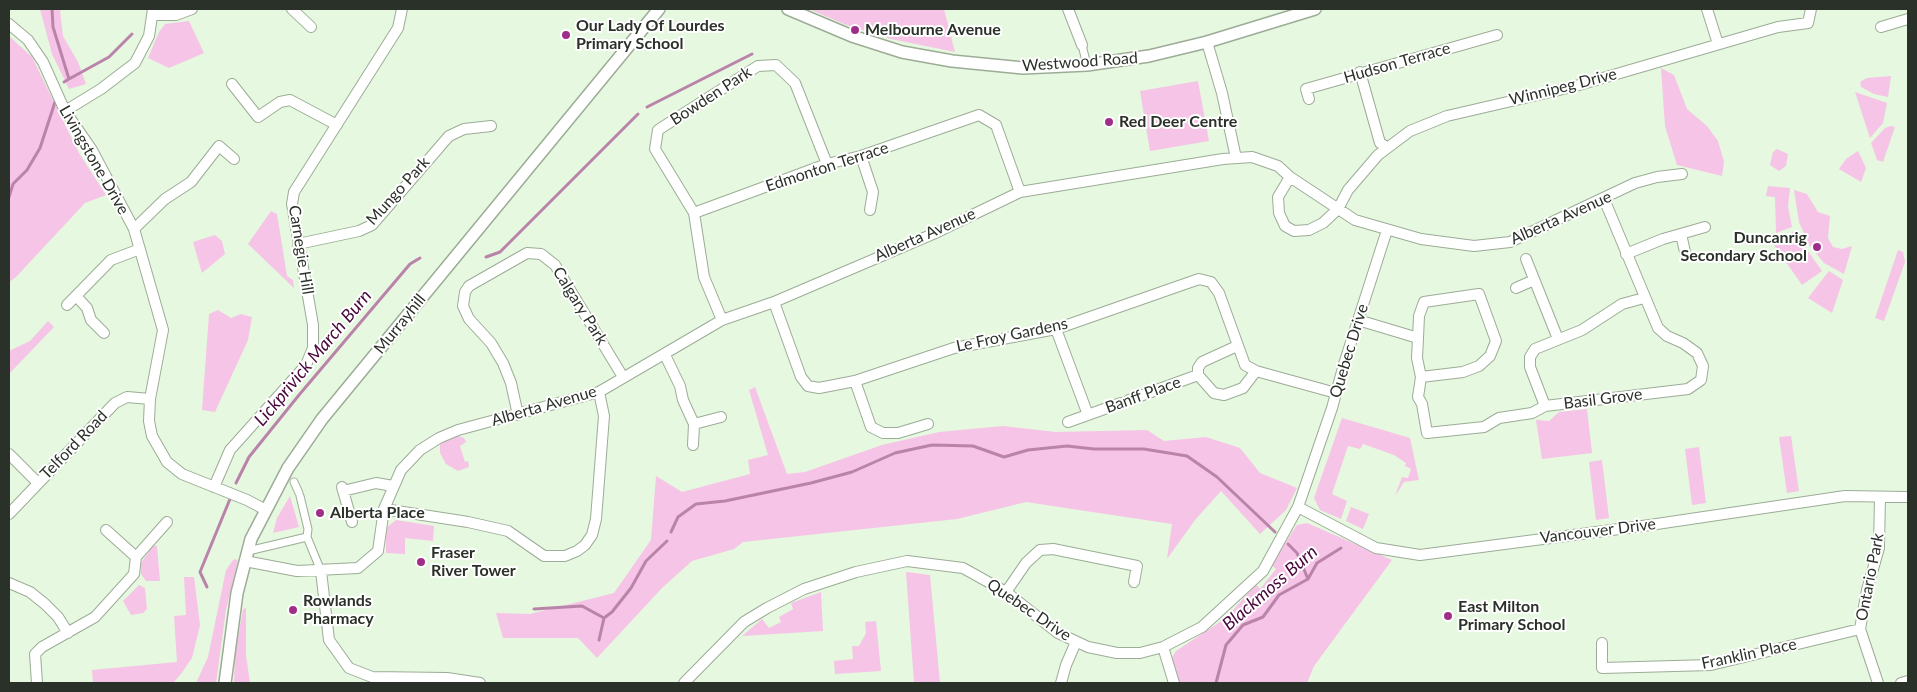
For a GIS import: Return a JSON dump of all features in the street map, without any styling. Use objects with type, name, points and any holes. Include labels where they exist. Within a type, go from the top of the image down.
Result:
[{"type":"street","points":[[65,111],[101,89],[135,63],[149,36],[153,12],[176,15],[192,9]]},
{"type":"street","points":[[292,9],[311,27]]},
{"type":"street","name":"Carnegie Hill","points":[[214,487],[230,450],[306,365],[313,348],[313,325],[292,204],[294,192],[398,28],[402,9]]},
{"type":"street","name":"Murrayhill","points":[[225,683],[233,618],[246,556],[257,524],[288,468],[322,419],[659,9]]},
{"type":"street","name":"Westwood Road","points":[[788,9],[852,36],[902,52],[932,58],[1023,68],[1086,65],[1149,56],[1207,42],[1315,9]]},
{"type":"street","points":[[1068,9],[1082,45],[1086,65]]},
{"type":"street","points":[[1707,9],[1718,44]]},
{"type":"street","name":"Winnipeg Drive","points":[[1338,209],[1348,190],[1387,147],[1410,131],[1447,116],[1572,87],[1778,27],[1808,23],[1811,9]]},
{"type":"street","points":[[1881,27],[1908,19]]},
{"type":"street","name":"Livingstone Drive","points":[[9,24],[28,40],[42,62],[65,111],[92,150],[134,229],[162,330],[150,400],[149,421],[152,436],[168,462],[182,474],[248,500],[266,510]]},
{"type":"street","name":"Hudson Terrace","points":[[1308,99],[1306,90],[1360,72],[1497,35]]},
{"type":"street","points":[[1207,42],[1222,93],[1236,158]]},
{"type":"street","name":"Bowden Park","points":[[694,213],[655,150],[658,130],[758,66],[776,66],[795,83],[827,164]]},
{"type":"street","points":[[1360,72],[1380,143],[1387,147]]},
{"type":"street","points":[[232,84],[258,117],[280,102],[290,100],[322,115],[337,125]]},
{"type":"street","name":"Edmonton Terrace","points":[[694,213],[827,164],[861,156],[979,114],[996,125],[1020,192]]},
{"type":"street","name":"Mungo Park","points":[[298,244],[359,231],[372,224],[449,136],[464,129],[491,126]]},
{"type":"street","points":[[134,229],[165,199],[191,182],[219,146],[234,159]]},
{"type":"street","points":[[861,156],[872,192],[870,210]]},
{"type":"street","name":"Alberta Avenue","points":[[246,556],[297,571],[358,568],[378,551],[384,509],[401,470],[420,450],[439,438],[458,430],[599,392],[623,376],[665,355],[722,320],[774,302],[932,234],[1020,192],[1252,157],[1278,166],[1290,177],[1355,220],[1421,239],[1456,244],[1498,244],[1530,234],[1635,183],[1657,177],[1682,174]]},
{"type":"street","points":[[1290,177],[1278,197],[1280,213],[1285,226],[1294,231],[1309,230],[1323,223],[1338,209]]},
{"type":"street","name":"Basil Grove","points":[[1604,199],[1658,328],[1667,336],[1683,343],[1696,353],[1703,366],[1701,380],[1688,389],[1545,406],[1530,367],[1530,358],[1535,349],[1582,330],[1622,304],[1644,298]]},
{"type":"street","points":[[694,213],[704,277],[722,320]]},
{"type":"street","points":[[1626,254],[1705,227]]},
{"type":"street","name":"Quebec Drive","points":[[685,683],[744,622],[804,589],[856,572],[906,561],[963,568],[1006,592],[1058,633],[1088,648],[1117,653],[1140,653],[1163,647],[1202,627],[1263,570],[1298,507],[1387,230]]},
{"type":"street","points":[[1681,234],[1685,252]]},
{"type":"street","points":[[68,305],[112,260],[140,249]]},
{"type":"street","name":"Calgary Park","points":[[518,415],[511,383],[502,363],[491,342],[469,319],[463,306],[465,292],[469,286],[520,256],[535,252],[541,254],[555,265],[623,376]]},
{"type":"street","points":[[1526,259],[1558,339]]},
{"type":"street","name":"Le Froy Gardens","points":[[774,302],[801,377],[808,386],[819,388],[855,381],[954,348],[1056,329],[1199,279],[1211,282],[1220,293],[1244,365],[1256,371]]},
{"type":"street","points":[[1516,288],[1534,280]]},
{"type":"street","points":[[1421,377],[1463,372],[1479,366],[1490,356],[1496,341],[1479,294],[1424,302],[1419,316],[1417,358],[1421,377],[1418,397],[1427,433],[1484,427],[1499,418],[1532,413],[1545,406]]},
{"type":"street","points":[[77,297],[87,308],[91,320],[104,333]]},
{"type":"street","points":[[1358,320],[1418,338]]},
{"type":"street","name":"Banff Place","points":[[1056,329],[1088,415]]},
{"type":"street","name":"Banff Place","points":[[1237,346],[1202,362],[1198,368],[1198,375],[1214,393],[1224,395],[1243,388],[1256,371]]},
{"type":"street","points":[[665,355],[680,386],[683,400],[694,424],[693,445]]},
{"type":"street","points":[[1256,371],[1336,392]]},
{"type":"street","name":"Banff Place","points":[[1068,422],[1198,375]]},
{"type":"street","points":[[855,381],[863,407],[872,427],[883,432],[898,433],[928,424]]},
{"type":"street","points":[[384,509],[508,531],[544,556],[565,556],[577,551],[585,545],[592,535],[596,519],[604,416],[599,392]]},
{"type":"street","name":"Telford Road","points":[[9,514],[115,403],[127,398],[150,400]]},
{"type":"street","points":[[694,424],[721,417]]},
{"type":"street","points":[[9,454],[38,483]]},
{"type":"street","points":[[294,482],[308,529],[307,537],[321,571],[329,640],[349,668],[372,677],[447,678],[480,683]]},
{"type":"street","points":[[352,522],[342,488],[376,483],[393,486]]},
{"type":"street","name":"Vancouver Drive","points":[[1298,507],[1376,548],[1420,555],[1845,496],[1908,497]]},
{"type":"street","name":"Ontario Park","points":[[1878,683],[1860,629],[1867,590],[1879,548],[1880,497]]},
{"type":"street","points":[[37,683],[35,654],[42,647],[96,617],[134,574],[136,557],[167,522]]},
{"type":"street","points":[[106,530],[136,557]]},
{"type":"street","points":[[246,556],[307,537]]},
{"type":"street","points":[[1006,592],[1026,563],[1040,550],[1053,549],[1137,566],[1134,582]]},
{"type":"street","points":[[9,583],[30,592],[45,604],[58,617],[68,633]]},
{"type":"street","name":"Franklin Place","points":[[1602,643],[1602,668],[1711,666],[1860,629]]},
{"type":"street","points":[[1061,683],[1076,642]]},
{"type":"street","points":[[1163,647],[1174,683]]},
{"type":"street","points":[[1901,683],[1908,681]]},
{"type":"shaded area","points":[[40,9],[62,9],[60,11],[63,36],[78,62],[86,84],[69,89],[52,54]]},
{"type":"shaded area","points":[[809,9],[944,9],[955,52],[891,39],[844,24]]},
{"type":"shaded area","points":[[189,21],[204,53],[169,68],[148,58],[159,32],[165,24]]},
{"type":"shaded area","points":[[9,36],[32,57],[79,153],[106,195],[85,203],[16,277],[9,282]]},
{"type":"shaded area","points":[[1661,68],[1674,75],[1687,109],[1707,126],[1718,141],[1724,162],[1722,176],[1677,165],[1665,126]]},
{"type":"shaded area","points":[[1891,76],[1888,97],[1874,94],[1861,87],[1860,82],[1867,78]]},
{"type":"shaded area","points":[[1198,81],[1209,141],[1150,151],[1140,91]]},
{"type":"shaded area","points":[[1855,92],[1887,103],[1883,123],[1870,138]]},
{"type":"shaded area","points":[[1895,127],[1883,162],[1877,160],[1871,143],[1885,128]]},
{"type":"shaded area","points":[[1777,149],[1788,154],[1786,166],[1779,171],[1770,165],[1773,152]]},
{"type":"shaded area","points":[[1858,151],[1866,168],[1861,182],[1839,169],[1846,159]]},
{"type":"shaded area","points":[[1768,186],[1790,188],[1788,207],[1792,227],[1776,233],[1775,197],[1766,196]]},
{"type":"shaded area","points":[[1794,190],[1807,194],[1818,212],[1830,216],[1828,238],[1833,247],[1842,249],[1852,246],[1844,274],[1824,263],[1809,245],[1799,222]]},
{"type":"shaded area","points":[[271,211],[277,214],[287,276],[293,280],[294,288],[248,244]]},
{"type":"shaded area","points":[[1794,231],[1822,271],[1802,285],[1774,245]]},
{"type":"shaded area","points":[[215,235],[222,241],[225,254],[202,273],[193,242]]},
{"type":"shaded area","points":[[1898,250],[1903,252],[1905,262],[1884,321],[1875,318]]},
{"type":"shaded area","points":[[1829,271],[1843,280],[1832,313],[1808,298]]},
{"type":"shaded area","points":[[218,310],[231,318],[241,314],[252,317],[248,340],[215,412],[202,410],[209,314]]},
{"type":"shaded area","points":[[48,321],[54,327],[9,374],[9,351],[30,341]]},
{"type":"shaded area","points":[[755,387],[787,474],[805,472],[882,445],[939,432],[1003,426],[1056,432],[1147,430],[1164,441],[1206,437],[1240,448],[1260,473],[1297,488],[1286,510],[1260,534],[1221,491],[1195,520],[1167,559],[1172,524],[1026,502],[957,519],[743,542],[734,549],[692,561],[662,588],[597,658],[578,638],[503,638],[496,613],[530,614],[614,593],[651,540],[656,476],[682,492],[750,474],[748,460],[768,455],[749,390]]},
{"type":"shaded area","points":[[1587,409],[1592,453],[1542,459],[1536,420],[1549,421],[1559,412]]},
{"type":"shaded area","points":[[1342,418],[1410,438],[1419,480],[1404,482],[1395,496],[1402,477],[1408,478],[1411,469],[1405,466],[1406,463],[1394,455],[1363,444],[1360,449],[1348,446],[1332,494],[1347,501],[1341,519],[1320,510],[1314,498]]},
{"type":"shaded area","points":[[457,435],[464,438],[466,442],[460,446],[465,462],[468,461],[469,467],[458,471],[446,464],[440,453],[440,444],[446,439]]},
{"type":"shaded area","points":[[1791,436],[1799,491],[1787,493],[1779,437]]},
{"type":"shaded area","points":[[1699,447],[1706,503],[1692,505],[1685,449]]},
{"type":"shaded area","points":[[1602,460],[1609,518],[1596,520],[1589,462]]},
{"type":"shaded area","points":[[290,496],[299,527],[273,533],[277,518]]},
{"type":"shaded area","points":[[1351,507],[1369,514],[1363,529],[1346,521]]},
{"type":"shaded area","points":[[396,520],[434,526],[433,541],[405,538],[405,554],[386,553],[386,528]]},
{"type":"shaded area","points":[[1307,523],[1392,560],[1314,666],[1307,683],[1177,683],[1171,659],[1176,651],[1226,618],[1256,584],[1260,589],[1276,569],[1271,565],[1297,525]]},
{"type":"shaded area","points":[[153,546],[157,546],[160,581],[146,581],[141,574],[141,563]]},
{"type":"shaded area","points":[[234,559],[238,560],[226,610],[216,683],[196,683],[208,657],[226,570]]},
{"type":"shaded area","points":[[906,572],[930,575],[940,683],[914,683]]},
{"type":"shaded area","points":[[184,577],[194,577],[200,625],[192,658],[181,674],[173,683],[93,683],[92,670],[177,662],[174,616],[186,615]]},
{"type":"shaded area","points":[[139,585],[145,588],[147,609],[143,613],[131,615],[123,601]]},
{"type":"shaded area","points":[[821,592],[823,631],[742,636],[762,619],[769,628],[781,622],[779,617],[793,609],[791,603]]},
{"type":"shaded area","points":[[246,608],[246,655],[250,683],[234,683],[235,655],[243,609]]},
{"type":"shaded area","points":[[876,621],[881,671],[835,674],[834,661],[853,659],[852,646],[859,646],[866,633],[865,622]]},
{"type":"waterway","points":[[52,9],[53,27],[69,79],[64,82]]},
{"type":"waterway","points":[[69,79],[109,57],[132,34]]},
{"type":"waterway","name":"Lickprivick March Burn","points":[[647,107],[752,54]]},
{"type":"waterway","points":[[9,197],[13,184],[27,170],[40,148],[56,99]]},
{"type":"waterway","name":"Lickprivick March Burn","points":[[486,257],[500,252],[638,114]]},
{"type":"waterway","name":"Lickprivick March Burn","points":[[236,483],[249,457],[299,395],[410,264],[420,258]]},
{"type":"waterway","name":"Lickprivick March Burn","points":[[671,532],[678,517],[696,504],[725,501],[811,483],[852,472],[895,453],[932,445],[973,446],[1004,457],[1028,450],[1067,446],[1094,449],[1144,449],[1187,456],[1217,477],[1275,532]]},
{"type":"waterway","name":"Lickprivick March Burn","points":[[207,587],[200,572],[230,499]]},
{"type":"waterway","name":"Lickprivick March Burn","points":[[534,609],[582,606],[604,618],[612,612],[631,588],[646,561],[667,541]]},
{"type":"waterway","name":"Lickprivick March Burn","points":[[1288,544],[1297,553],[1308,579]]},
{"type":"waterway","name":"Blackmoss Burn","points":[[1216,683],[1226,645],[1243,625],[1263,617],[1279,595],[1308,579],[1317,563],[1341,548]]},
{"type":"waterway","points":[[599,640],[604,618]]},
{"type":"place","name":"Melbourne Avenue","points":[[855,30]]},
{"type":"place","name":"Our Lady Of Lourdes Primary School","points":[[566,35]]},
{"type":"place","name":"Red Deer Centre","points":[[1109,122]]},
{"type":"place","name":"Duncanrig Secondary School","points":[[1817,247]]},
{"type":"place","name":"Alberta Place","points":[[320,513]]},
{"type":"place","name":"Fraser River Tower","points":[[421,562]]},
{"type":"place","name":"Rowlands Pharmacy","points":[[293,610]]},
{"type":"place","name":"East Milton Primary School","points":[[1448,616]]}]
